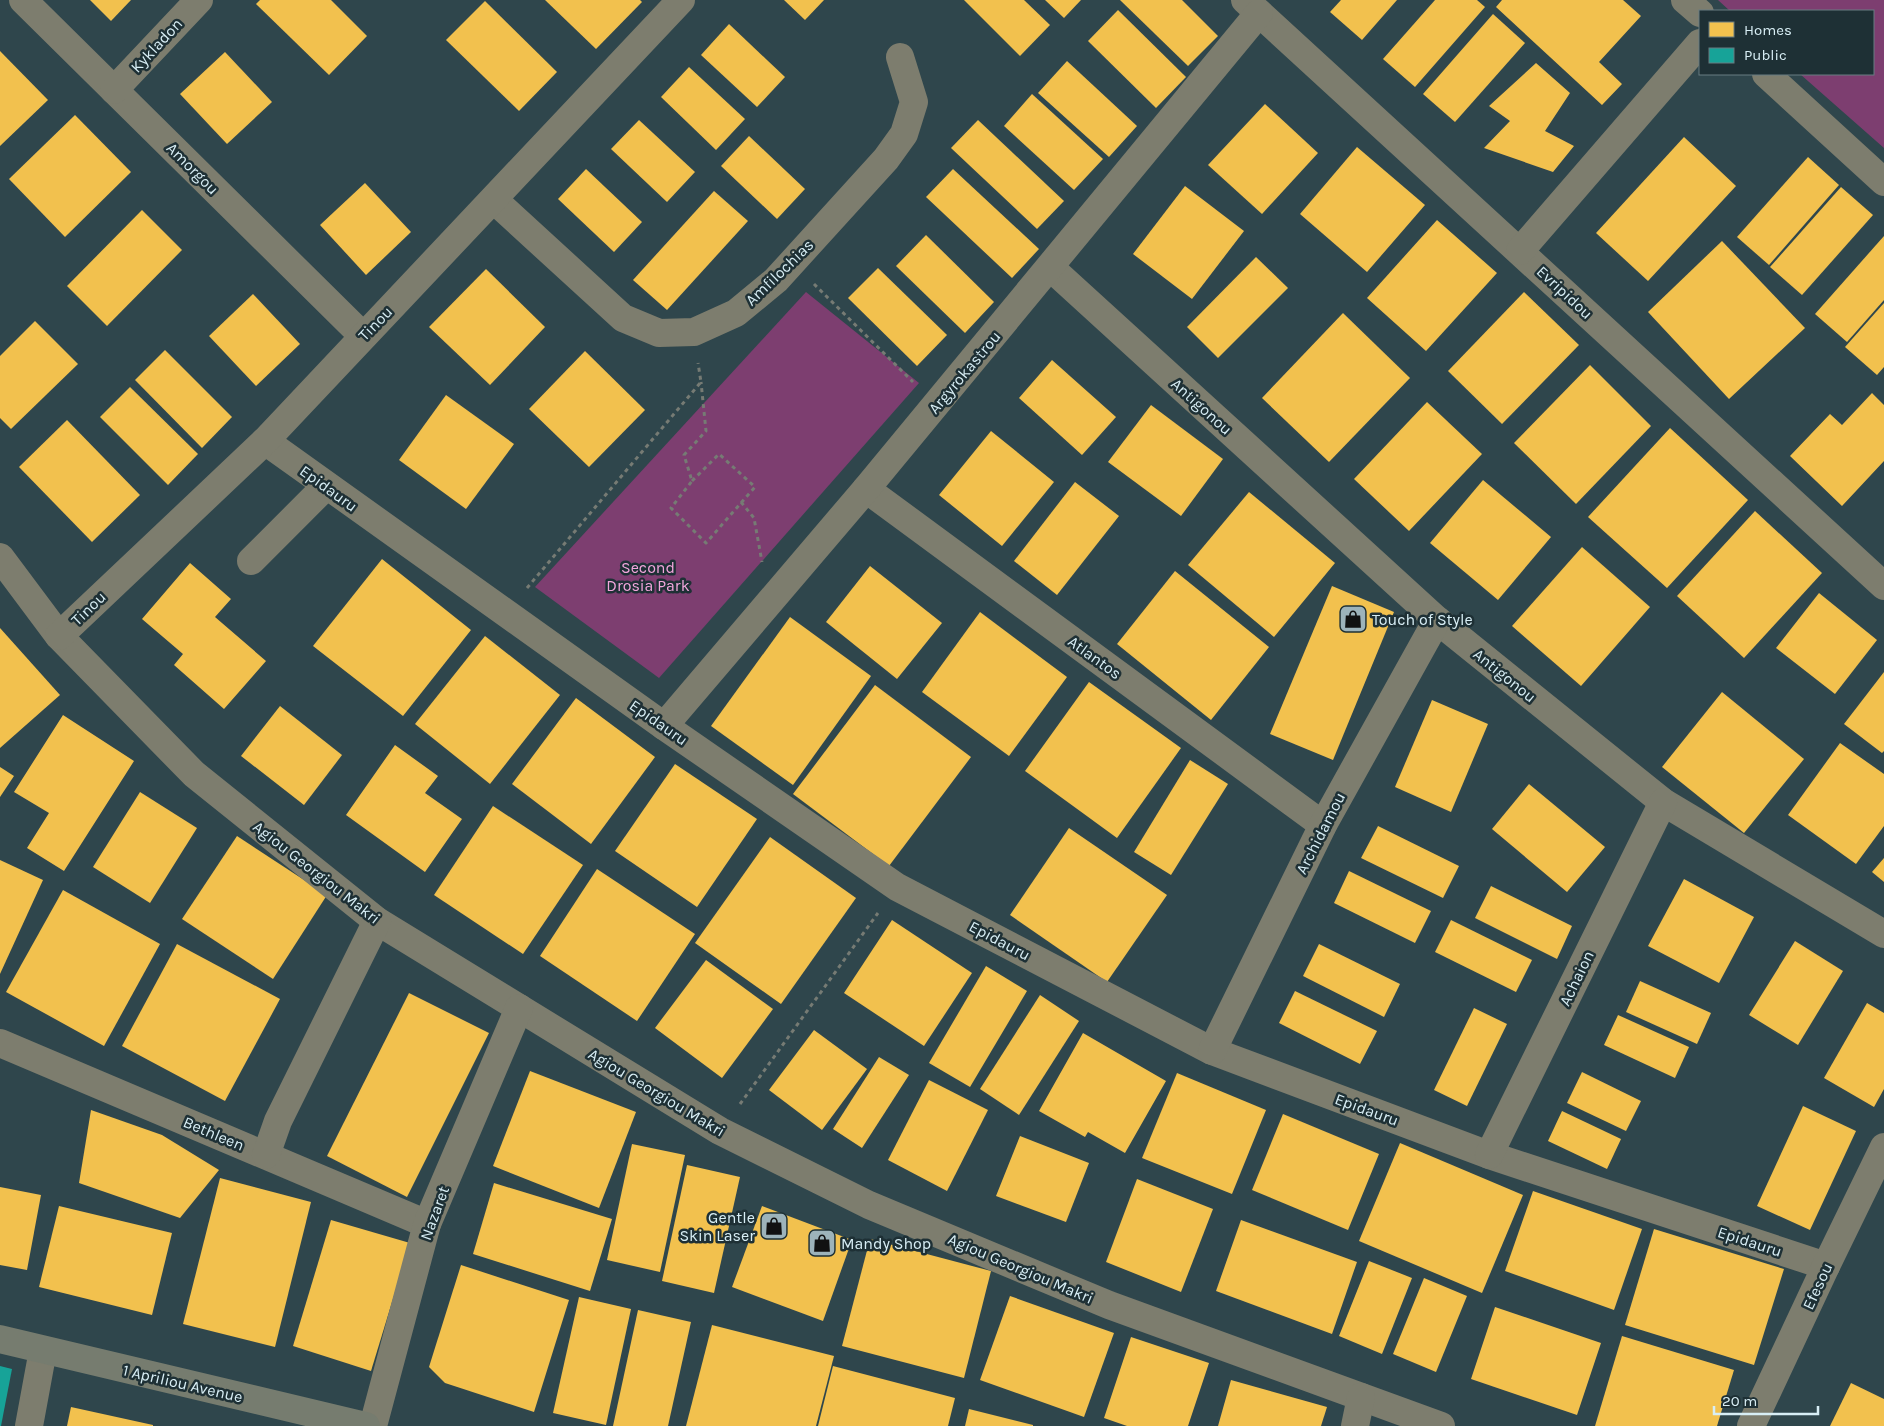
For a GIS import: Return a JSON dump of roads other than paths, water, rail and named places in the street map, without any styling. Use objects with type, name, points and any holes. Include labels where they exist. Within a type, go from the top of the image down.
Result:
[{"type":"main road","name":"1 Apriliou Avenue","points":[[0,1339],[366,1426]]},
{"type":"street","name":"Amorgou","points":[[22,0],[363,336]]},
{"type":"street","name":"Kykladon","points":[[114,90],[199,0]]},
{"type":"street","name":"Tinou","points":[[60,636],[265,441],[681,0]]},
{"type":"street","points":[[1685,0],[1699,13]]},
{"type":"street","name":"Evripidou","points":[[1252,7],[1884,586]]},
{"type":"street","name":"Argyrokastrou","points":[[664,726],[866,489],[1050,268],[1252,7]]},
{"type":"street","points":[[1520,251],[1699,43]]},
{"type":"street","name":"Amfilochias","points":[[494,200],[623,318],[659,333],[694,332],[736,313],[776,280],[886,159],[904,134],[914,102],[900,57]]},
{"type":"street","points":[[1767,75],[1884,182]]},
{"type":"street","name":"Antigonou","points":[[1050,268],[1437,620],[1663,802],[1884,934]]},
{"type":"street","name":"Epidauru","points":[[265,441],[664,726],[897,887],[1212,1051],[1488,1154],[1826,1266]]},
{"type":"street","points":[[251,561],[326,486]]},
{"type":"street","name":"Atlantos","points":[[866,489],[1323,825]]},
{"type":"street","name":"Agiou Georgiou Makri","points":[[0,558],[60,636],[194,774],[377,921],[720,1131],[869,1205],[1109,1305],[1441,1426]]},
{"type":"street","name":"Archidamou","points":[[1212,1051],[1323,825],[1437,620]]},
{"type":"street","name":"Achaion","points":[[1488,1154],[1663,802]]},
{"type":"street","points":[[266,1155],[278,1121],[377,921]]},
{"type":"street","name":"Nazaret","points":[[373,1426],[427,1224],[519,1008]]},
{"type":"street","name":"Bethleen","points":[[0,1043],[427,1224]]},
{"type":"street","name":"Efesou","points":[[1752,1426],[1884,1146]]},
{"type":"street","points":[[29,1426],[44,1350]]},
{"type":"street","points":[[1354,1426],[1361,1397]]},
{"type":"place","name":"Touch of Style","points":[[1353,619]]},
{"type":"place","name":"Gentle Skin Laser","points":[[774,1226]]},
{"type":"place","name":"Mandy Shop","points":[[822,1243]]},
{"type":"park label","name":"Second Drosia Park","points":[[648,576]]}]
